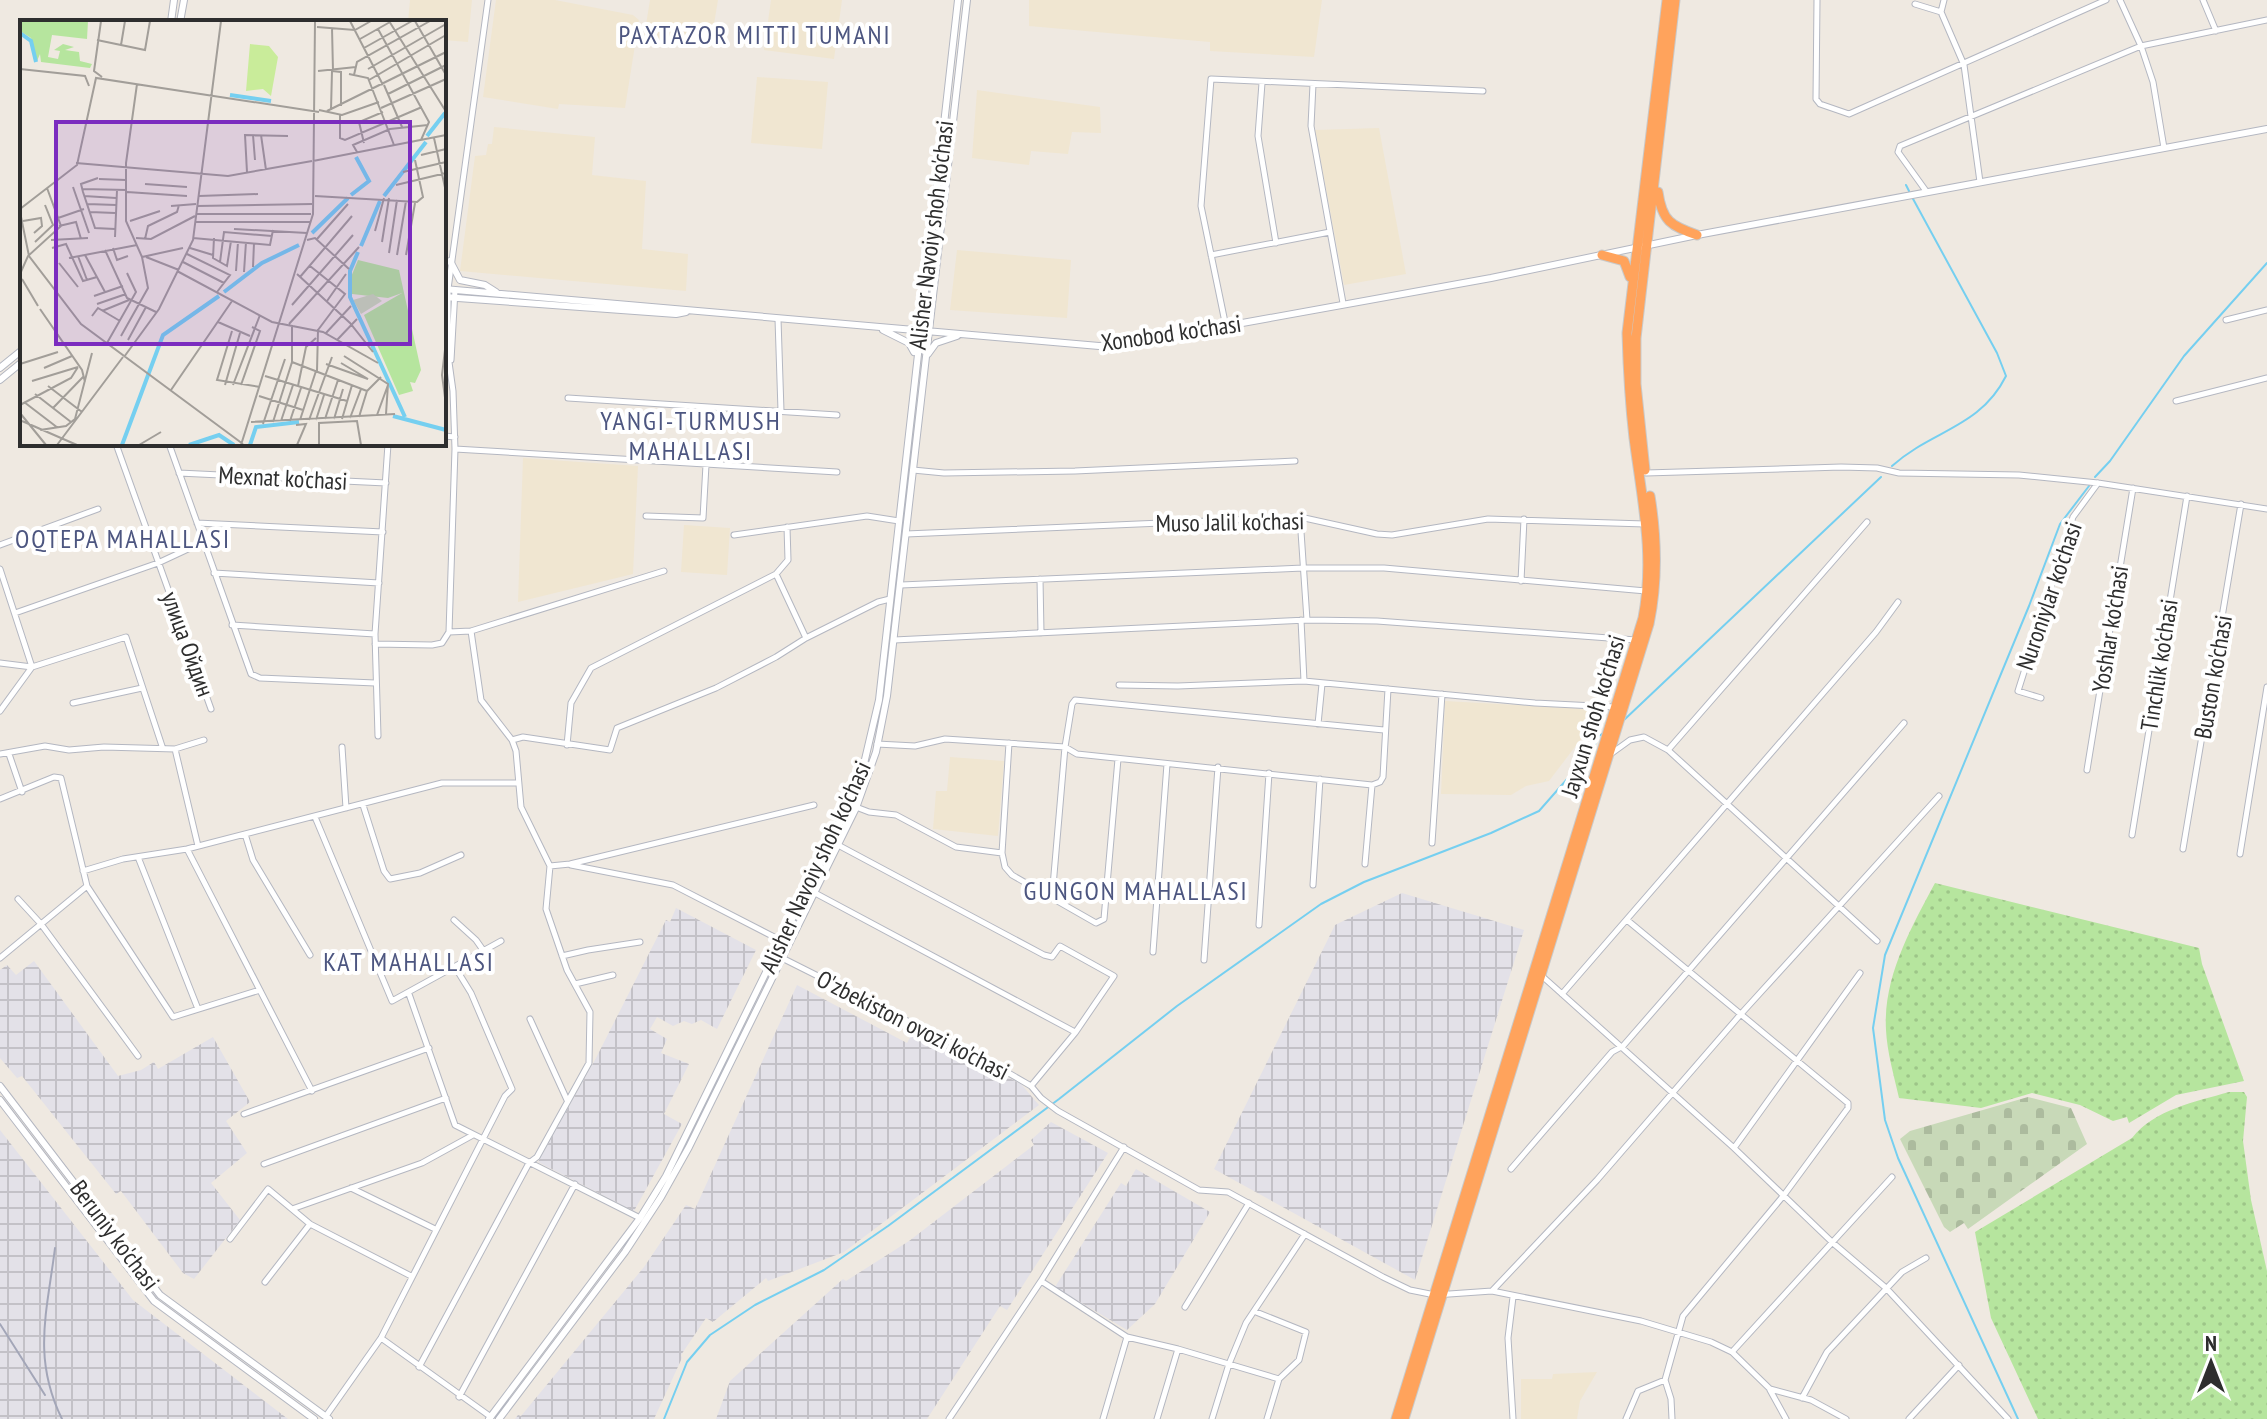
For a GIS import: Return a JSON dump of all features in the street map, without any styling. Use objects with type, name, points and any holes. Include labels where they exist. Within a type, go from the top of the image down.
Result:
[{"type":"highway","name":"Jayxun shoh ko'chasi","points":[[1404,1419],[1438,1295],[1605,740],[1620,708],[1655,595],[1656,553],[1636,384],[1636,338],[1642,246],[1667,0]]},
{"type":"highway","name":"Jayxun shoh ko'chasi","points":[[1396,1419],[1542,975],[1609,754],[1648,591],[1648,524],[1629,384],[1627,333],[1630,303],[1656,177],[1675,0]]},
{"type":"highway","points":[[1656,177],[1663,215],[1675,228],[1697,235]]},
{"type":"highway","points":[[1602,255],[1624,261],[1629,269],[1630,303]]},
{"type":"main road","points":[[171,20],[174,0]]},
{"type":"main road","points":[[180,20],[184,0]]},
{"type":"main road","name":"Alisher Navoiy shoh ko'chasi","points":[[785,943],[863,768],[879,700],[920,360],[928,331],[958,0]]},
{"type":"main road","name":"Alisher Navoiy shoh ko'chasi","points":[[493,1418],[640,1218],[676,1156],[785,943],[815,893],[856,807],[877,744],[894,640],[913,470],[919,330],[967,0]]},
{"type":"main road","name":"Xonobod ko'chasi","points":[[449,293],[675,308],[689,312],[1099,346],[1126,344],[1491,278],[1926,191],[2267,129]]},
{"type":"main road","points":[[446,266],[450,259]]},
{"type":"main road","points":[[450,259],[460,280],[485,285],[499,294]]},
{"type":"main road","name":"Xonobod ko'chasi","points":[[449,293],[676,314],[689,312]]},
{"type":"main road","points":[[876,327],[909,343],[920,360],[936,343],[967,334]]},
{"type":"main road","points":[[0,368],[20,352]]},
{"type":"main road","points":[[0,380],[20,364]]},
{"type":"main road","points":[[893,571],[902,572]]},
{"type":"main road","name":"Alisher Navoiy shoh ko'chasi","points":[[493,1418],[625,1252],[661,1197],[689,1147],[778,956]]},
{"type":"main road","name":"Beruniy ko'chasi","points":[[0,1086],[160,1295],[327,1418]]},
{"type":"main road","name":"Beruniy ko'chasi","points":[[0,1100],[154,1301],[314,1419]]},
{"type":"main road","points":[[65,1183],[72,1178]]},
{"type":"street","points":[[375,644],[432,645],[442,643],[449,632],[455,449],[447,369],[450,361],[450,259],[488,0]]},
{"type":"street","points":[[1817,0],[1816,99],[1820,104],[1849,114],[2106,0]]},
{"type":"street","points":[[1944,0],[1941,12],[1964,65],[1980,182]]},
{"type":"street","points":[[2120,0],[2153,82],[2164,148]]},
{"type":"street","points":[[2203,0],[2216,31]]},
{"type":"street","points":[[1915,4],[1941,12]]},
{"type":"street","points":[[1926,191],[1897,149],[2141,46],[2267,20]]},
{"type":"street","points":[[1226,327],[1201,206],[1211,79],[1483,91]]},
{"type":"street","points":[[1262,83],[1258,136],[1276,243]]},
{"type":"street","points":[[1313,84],[1311,126],[1343,303]]},
{"type":"street","points":[[1211,255],[1330,232]]},
{"type":"street","points":[[2226,320],[2267,310]]},
{"type":"street","points":[[778,319],[781,411]]},
{"type":"street","points":[[2176,401],[2267,378]]},
{"type":"street","points":[[568,398],[837,415]]},
{"type":"street","points":[[446,436],[455,437]]},
{"type":"street","name":"улица Ойдин","points":[[117,446],[211,709]]},
{"type":"street","points":[[170,446],[251,674],[260,678],[375,683]]},
{"type":"street","points":[[378,736],[375,634],[388,446]]},
{"type":"street","points":[[455,449],[837,472]]},
{"type":"street","points":[[913,470],[944,473],[1075,471],[1295,461]]},
{"type":"street","points":[[646,516],[703,518],[706,465]]},
{"type":"street","points":[[1646,473],[1841,467],[1877,468],[1899,473],[2019,475],[2098,483],[2267,509]]},
{"type":"street","name":"Mexnat ko'chasi","points":[[179,473],[386,483]]},
{"type":"street","name":"Nuroniylar ko'chasi","points":[[2041,698],[2018,691],[2073,517],[2098,483]]},
{"type":"street","name":"Yoshlar ko'chasi","points":[[2087,770],[2133,488]]},
{"type":"street","name":"Tinchlik ko'chasi","points":[[2132,835],[2187,496]]},
{"type":"street","name":"Buston ko'chasi","points":[[2183,849],[2241,504]]},
{"type":"street","points":[[0,545],[98,509]]},
{"type":"street","points":[[734,535],[867,516],[899,521]]},
{"type":"street","points":[[1300,517],[1304,681]]},
{"type":"street","name":"Muso Jalil ko'chasi","points":[[906,534],[1300,517],[1392,535],[1471,520],[1648,524]]},
{"type":"street","points":[[1521,581],[1524,519]]},
{"type":"street","points":[[1668,750],[1867,522]]},
{"type":"street","points":[[197,523],[383,532]]},
{"type":"street","points":[[567,745],[571,703],[591,668],[776,574],[788,560],[787,527]]},
{"type":"street","points":[[15,613],[158,563],[203,542]]},
{"type":"street","points":[[901,585],[1303,568],[1384,568],[1648,591]]},
{"type":"street","points":[[0,569],[32,667]]},
{"type":"street","points":[[449,632],[471,631],[664,571]]},
{"type":"street","points":[[214,573],[379,583]]},
{"type":"street","points":[[776,574],[806,638]]},
{"type":"street","points":[[1040,579],[1041,633]]},
{"type":"street","points":[[512,740],[523,737],[610,750],[617,728],[716,688],[806,638],[890,599]]},
{"type":"street","points":[[1562,994],[1876,632],[1898,602]]},
{"type":"street","points":[[894,640],[1304,620],[1377,621],[1637,640]]},
{"type":"street","points":[[232,625],[375,634]]},
{"type":"street","points":[[419,1367],[529,1163],[537,1157],[589,1063],[590,1012],[562,956],[546,909],[550,866],[521,807],[516,751],[512,740],[481,700],[471,631]]},
{"type":"street","points":[[0,663],[32,667],[123,637],[128,640],[162,746]]},
{"type":"street","points":[[0,711],[32,667]]},
{"type":"street","points":[[1119,685],[1304,681],[1620,708]]},
{"type":"street","points":[[1318,724],[1322,684]]},
{"type":"street","points":[[2240,854],[2267,687]]},
{"type":"street","points":[[73,703],[142,688]]},
{"type":"street","points":[[877,744],[915,746],[945,739],[1065,747],[1077,754],[1372,785],[1383,777],[1388,689]]},
{"type":"street","points":[[1432,843],[1442,694]]},
{"type":"street","points":[[1052,898],[1065,747],[1075,700],[1384,730]]},
{"type":"street","points":[[1511,1169],[1612,1052],[1623,1046],[1689,972],[1904,723]]},
{"type":"street","points":[[1609,754],[1630,740],[1644,737],[1668,750],[1877,941]]},
{"type":"street","points":[[0,754],[45,746],[69,750],[162,746],[175,749],[204,740]]},
{"type":"street","points":[[1009,743],[1002,853],[1005,867],[1012,875],[1096,923],[1104,919],[1118,759]]},
{"type":"street","points":[[342,747],[346,808]]},
{"type":"street","points":[[175,749],[198,846]]},
{"type":"street","points":[[9,754],[22,792]]},
{"type":"street","points":[[1153,952],[1167,764]]},
{"type":"street","points":[[1204,960],[1218,767]]},
{"type":"street","points":[[1259,925],[1269,773]]},
{"type":"street","points":[[0,799],[54,777],[61,778],[87,886],[173,1017],[260,990]]},
{"type":"street","points":[[1313,885],[1320,779]]},
{"type":"street","points":[[83,871],[103,864],[187,849],[442,783],[517,783]]},
{"type":"street","points":[[1365,864],[1372,785]]},
{"type":"street","points":[[1492,1291],[1597,1180],[1740,1015],[1939,796]]},
{"type":"street","points":[[363,805],[384,871],[390,879],[420,873],[461,855]]},
{"type":"street","points":[[550,866],[570,864],[814,805]]},
{"type":"street","points":[[856,807],[896,815],[956,847],[1002,853]]},
{"type":"street","points":[[315,817],[392,1001],[501,941]]},
{"type":"street","points":[[245,834],[253,860],[310,955]]},
{"type":"street","points":[[838,845],[1044,955],[1052,957],[1060,946],[1114,976],[1075,1033],[1031,1086]]},
{"type":"street","points":[[187,849],[312,1091]]},
{"type":"street","points":[[138,857],[198,1009]]},
{"type":"street","points":[[570,864],[673,885],[785,943]]},
{"type":"street","points":[[0,958],[87,886]]},
{"type":"street","points":[[815,893],[1075,1033]]},
{"type":"street","points":[[18,899],[41,924],[138,1056]]},
{"type":"street","points":[[454,920],[483,950]]},
{"type":"street","points":[[1627,920],[1845,1099],[1848,1108],[1784,1195],[1683,1316],[1665,1380],[1671,1399],[1672,1419]]},
{"type":"street","points":[[562,956],[640,942]]},
{"type":"street","name":"O'zbekiston ovozi ko'chasi","points":[[778,956],[993,1064],[1031,1086],[1058,1111],[1199,1190],[1228,1192],[1410,1290],[1438,1295],[1492,1291],[1641,1321],[1711,1342],[1732,1352]]},
{"type":"street","points":[[327,1418],[381,1338],[505,1096],[511,1091],[511,1084],[471,993],[455,967]]},
{"type":"street","points":[[1734,1148],[1860,973]]},
{"type":"street","points":[[575,984],[613,975]]},
{"type":"street","points":[[1542,975],[1886,1288],[2008,1419]]},
{"type":"street","points":[[409,994],[455,1125],[640,1218]]},
{"type":"street","points":[[530,1019],[568,1101]]},
{"type":"street","points":[[244,1114],[429,1048]]},
{"type":"street","points":[[264,1164],[446,1098]]},
{"type":"street","points":[[292,1209],[422,1163],[473,1135]]},
{"type":"street","points":[[949,1419],[1041,1281],[1124,1147]]},
{"type":"street","points":[[1786,1419],[1770,1389],[1732,1352],[1892,1177]]},
{"type":"street","points":[[459,1397],[575,1184]]},
{"type":"street","points":[[351,1188],[435,1229]]},
{"type":"street","points":[[230,1239],[268,1189],[310,1224],[411,1276]]},
{"type":"street","points":[[1185,1307],[1249,1203]]},
{"type":"street","points":[[265,1282],[310,1224]]},
{"type":"street","points":[[1212,1419],[1246,1323],[1305,1234]]},
{"type":"street","points":[[1802,1398],[1827,1352],[1902,1272],[1926,1258]]},
{"type":"street","points":[[1041,1281],[1127,1337],[1279,1379]]},
{"type":"street","points":[[1513,1297],[1508,1338],[1513,1419]]},
{"type":"street","points":[[1256,1312],[1306,1332],[1299,1360],[1279,1379],[1267,1419]]},
{"type":"street","points":[[1103,1419],[1127,1337]]},
{"type":"street","points":[[381,1338],[459,1397],[493,1418]]},
{"type":"street","points":[[1157,1419],[1178,1349]]},
{"type":"street","points":[[1909,1419],[1959,1365]]},
{"type":"street","points":[[1626,1419],[1638,1391],[1665,1380]]},
{"type":"street","points":[[1770,1389],[1802,1398],[1846,1419]]},
{"type":"shaded area","points":[[410,0],[472,0],[468,42],[446,40],[446,20],[408,20]]},
{"type":"shaded area","points":[[496,0],[555,0],[633,15],[639,20],[625,108],[559,104],[558,109],[483,97]]},
{"type":"shaded area","points":[[650,0],[718,0],[710,48],[644,37]]},
{"type":"shaded area","points":[[771,0],[842,0],[834,59],[764,50]]},
{"type":"shaded area","points":[[1029,0],[1322,0],[1314,57],[1210,51],[1210,42],[1029,26]]},
{"type":"shaded area","points":[[757,77],[828,82],[822,149],[751,143]]},
{"type":"shaded area","points":[[977,90],[1100,107],[1101,133],[1072,132],[1068,154],[1031,151],[1029,165],[972,158]]},
{"type":"shaded area","points":[[494,127],[595,137],[592,175],[646,181],[642,249],[688,254],[686,291],[460,271],[475,156],[486,155],[488,144],[492,144]]},
{"type":"shaded area","points":[[1379,128],[1406,274],[1344,285],[1315,130]]},
{"type":"shaded area","points":[[957,250],[1071,260],[1067,318],[950,310]]},
{"type":"shaded area","points":[[523,458],[638,466],[633,574],[518,602]]},
{"type":"shaded area","points":[[684,525],[730,528],[727,575],[681,572]]},
{"type":"shaded area","points":[[1445,701],[1603,710],[1549,781],[1526,786],[1511,795],[1441,794]]},
{"type":"shaded area","points":[[950,757],[1004,761],[998,836],[933,829],[936,791],[947,791]]},
{"type":"shaded area","points":[[1402,893],[1524,930],[1415,1280],[1214,1169],[1335,925]]},
{"type":"shaded area","points":[[676,908],[756,950],[717,1029],[701,1020],[692,1024],[684,1021],[673,1026],[657,1017],[650,1029],[667,1039],[661,1053],[689,1064],[664,1114],[682,1124],[634,1211],[538,1162],[596,1058],[666,920],[670,922]]},
{"type":"shaded area","points":[[34,961],[118,1076],[141,1070],[154,1062],[158,1069],[213,1037],[250,1102],[226,1121],[247,1153],[211,1183],[240,1220],[194,1279],[183,1273],[121,1191],[116,1194],[22,1076],[17,1078],[0,1058],[0,970],[7,965],[16,975]]},
{"type":"shaded area","points":[[797,985],[907,1043],[914,1030],[1021,1084],[1039,1105],[844,1252],[768,1281],[766,1278],[713,1322],[706,1318],[681,1355],[654,1419],[515,1419],[521,1416],[644,1267],[686,1205],[695,1209]]},
{"type":"shaded area","points":[[1051,1122],[1108,1153],[1007,1310],[1000,1306],[927,1419],[716,1419],[730,1381],[843,1279],[846,1281],[909,1241],[1034,1145],[1031,1140]]},
{"type":"shaded area","points":[[0,1130],[133,1300],[288,1419],[0,1419]]},
{"type":"shaded area","points":[[1136,1169],[1210,1212],[1155,1304],[1127,1330],[1055,1287],[1121,1183],[1126,1186]]},
{"type":"shaded area","points":[[1597,1372],[1580,1401],[1577,1419],[1521,1419],[1521,1379],[1552,1379],[1553,1374]]},
{"type":"green space","points":[[1935,883],[2199,948],[2244,1081],[2176,1095],[2129,1123],[2127,1117],[2113,1121],[2080,1105],[2032,1093],[1981,1108],[1899,1098],[1887,1038],[1889,991],[1900,954]]},
{"type":"green space","points":[[2229,1092],[2244,1092],[2247,1097],[2243,1141],[2251,1200],[2267,1271],[2267,1419],[2038,1419],[1991,1318],[1975,1232],[2132,1138],[2164,1113]]},
{"type":"green space","points":[[2028,1097],[2071,1108],[2087,1144],[1968,1229],[1964,1223],[1950,1232],[1944,1227],[1900,1139],[1910,1131]]},
{"type":"waterway","points":[[1906,185],[1909,191]]},
{"type":"waterway","points":[[1892,466],[1983,407],[2006,376],[1997,353],[1912,197]]},
{"type":"waterway","points":[[2095,477],[2110,461],[2184,356],[2267,263]]},
{"type":"waterway","points":[[1624,720],[1881,477]]},
{"type":"waterway","points":[[2018,1419],[1898,1158],[1885,1120],[1873,1028],[1885,955],[2060,524],[2089,486]]},
{"type":"waterway","points":[[664,1419],[687,1362],[710,1335],[755,1305],[824,1270],[888,1226],[1059,1099],[1177,1006],[1321,904],[1364,882],[1539,811],[1605,732]]},
{"type":"railway","points":[[55,1248],[44,1355],[47,1376],[62,1419]]},
{"type":"railway","points":[[0,1324],[45,1395]]},
{"type":"district","name":"PAXTAZOR MITTI TUMANI","points":[[755,34]]},
{"type":"district","name":"YANGI-TURMUSH MAHALLASI","points":[[691,435]]},
{"type":"district","name":"OQTEPA MAHALLASI","points":[[123,538]]},
{"type":"district","name":"GUNGON MAHALLASI","points":[[1136,890]]},
{"type":"district","name":"KAT MAHALLASI","points":[[409,961]]}]
